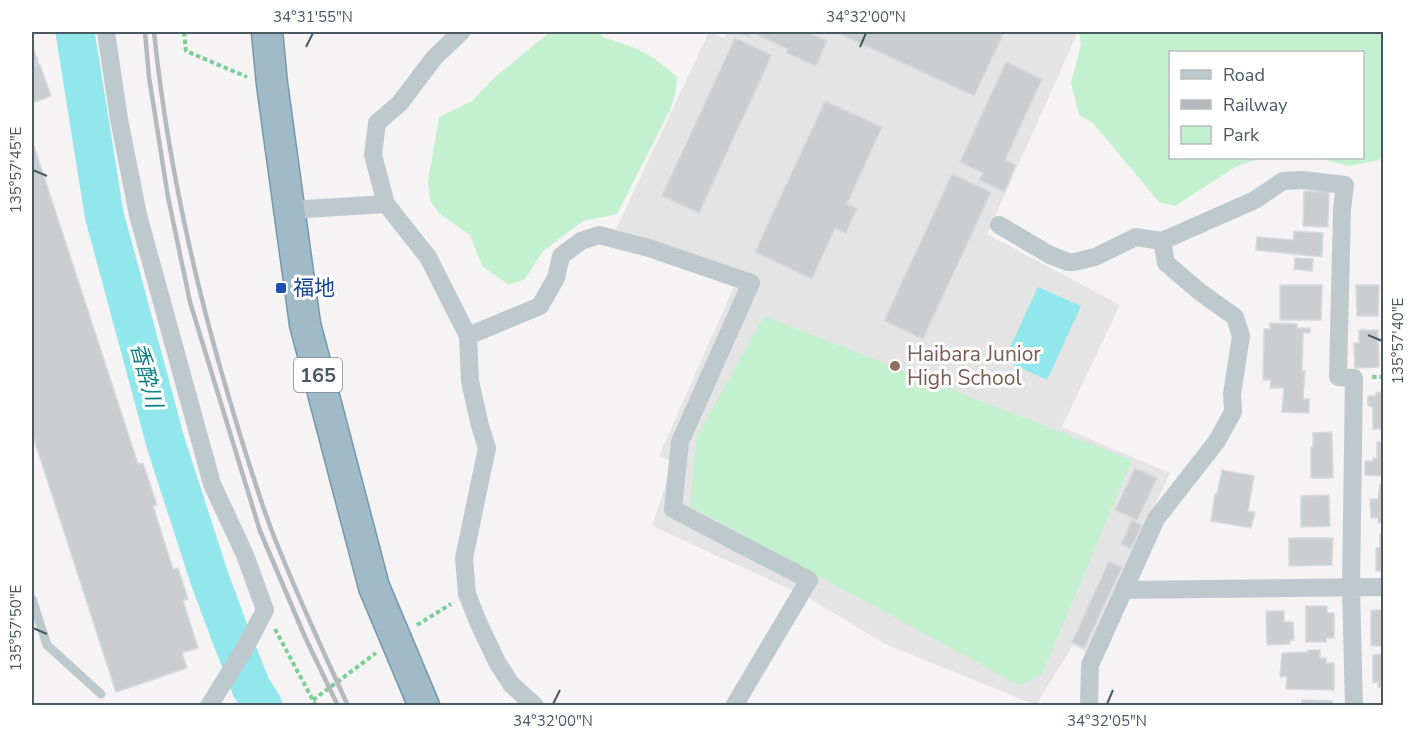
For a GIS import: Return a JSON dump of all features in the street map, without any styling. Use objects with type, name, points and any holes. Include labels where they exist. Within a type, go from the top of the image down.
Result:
[{"type":"highway","name":"165","points":[[267,32],[305,324],[374,587],[394,639],[424,705]]},
{"type":"street","points":[[106,32],[119,118],[138,215],[193,416],[212,484],[245,555],[265,610],[209,705]]},
{"type":"street","points":[[461,32],[434,58],[400,103],[377,123],[373,155],[386,204],[428,257],[468,336],[470,381],[480,426],[488,448],[464,558],[467,594],[479,624],[511,684],[535,705]]},
{"type":"street","points":[[999,225],[1050,255],[1068,262],[1095,257],[1136,237],[1162,241],[1255,200],[1283,181],[1303,180],[1345,185],[1342,209],[1338,377],[1354,378],[1351,588],[1354,705]]},
{"type":"street","points":[[289,210],[386,204]]},
{"type":"street","points":[[468,336],[540,306],[556,278],[561,256],[581,241],[599,236],[649,248],[752,283],[680,442],[673,508],[808,580],[734,705]]},
{"type":"street","points":[[1089,705],[1090,665],[1156,519],[1217,441],[1233,412],[1234,378],[1241,336],[1235,316],[1200,292],[1166,263],[1162,241]]},
{"type":"street","points":[[1124,590],[1383,587]]},
{"type":"lane","points":[[32,599],[47,645],[101,694]]},
{"type":"path","points":[[184,32],[186,51],[254,80],[272,84]]},
{"type":"path","points":[[394,639],[467,594]]},
{"type":"path","points":[[265,610],[316,705]]},
{"type":"path","points":[[313,700],[362,665]]},
{"type":"shaded area","name":"Haibara Junior High School","points":[[709,32],[724,38],[727,32],[1078,32],[987,234],[1120,305],[1062,427],[1170,473],[1086,652],[1073,645],[1036,705],[885,644],[809,598],[652,526],[673,462],[659,456],[740,273],[616,229]]},
{"type":"green space","points":[[550,32],[599,32],[602,37],[642,52],[677,77],[675,95],[670,110],[617,214],[583,221],[543,251],[525,279],[509,285],[482,266],[470,235],[440,214],[430,201],[428,182],[439,117],[472,101],[494,78]]},
{"type":"green space","points":[[1079,32],[1383,32],[1383,151],[1379,160],[1348,166],[1323,159],[1364,159],[1364,51],[1169,51],[1169,159],[1259,159],[1237,166],[1175,206],[1159,202],[1093,123],[1079,115],[1071,83],[1081,45]]},
{"type":"green space","points":[[764,316],[1132,460],[1042,674],[1019,685],[690,506],[696,438]]},
{"type":"water","points":[[1038,287],[1081,306],[1047,380],[1004,360]]},
{"type":"building","points":[[738,32],[751,32],[749,36]]},
{"type":"building","points":[[751,32],[807,32],[827,41],[816,66],[786,53],[788,49]]},
{"type":"building","points":[[836,32],[1004,32],[974,96]]},
{"type":"building","points":[[735,38],[772,55],[699,213],[662,196]]},
{"type":"building","points":[[32,44],[39,65],[35,66],[32,54]]},
{"type":"building","points":[[32,54],[35,66],[40,65],[51,96],[32,103]]},
{"type":"building","points":[[1006,62],[1042,79],[1005,160],[1016,165],[1004,192],[979,180],[983,173],[960,162]]},
{"type":"building","points":[[825,101],[882,127],[847,204],[857,208],[846,233],[835,228],[812,279],[755,252]]},
{"type":"building","points":[[34,146],[138,464],[143,463],[157,505],[153,506],[173,569],[178,568],[188,599],[183,601],[198,648],[182,653],[187,668],[116,692],[32,433],[32,147]]},
{"type":"building","points":[[952,174],[991,192],[923,339],[884,321]]},
{"type":"building","points":[[1304,191],[1329,192],[1328,227],[1303,226]]},
{"type":"building","points":[[1294,231],[1323,233],[1322,257],[1256,250],[1257,237],[1293,240]]},
{"type":"building","points":[[1295,258],[1313,259],[1312,271],[1294,269]]},
{"type":"building","points":[[1280,285],[1322,285],[1321,320],[1280,320]]},
{"type":"building","points":[[1356,285],[1379,285],[1378,316],[1357,316]]},
{"type":"building","points":[[1270,323],[1297,324],[1297,328],[1310,328],[1310,333],[1303,333],[1302,371],[1305,371],[1303,399],[1309,399],[1309,413],[1282,412],[1284,388],[1270,388],[1271,380],[1263,380],[1264,329],[1270,329]]},
{"type":"building","points":[[1359,330],[1378,330],[1379,367],[1355,368],[1354,343],[1359,343]]},
{"type":"building","points":[[1384,392],[1384,429],[1373,429],[1373,407],[1368,406],[1368,396],[1376,396],[1376,393]]},
{"type":"building","points":[[1332,432],[1333,478],[1311,478],[1313,433]]},
{"type":"building","points":[[1377,442],[1384,442],[1384,476],[1365,475],[1365,461],[1377,459]]},
{"type":"building","points":[[1135,468],[1157,478],[1137,520],[1115,510]]},
{"type":"building","points":[[1222,470],[1254,476],[1248,511],[1255,512],[1251,528],[1211,521]]},
{"type":"building","points":[[1380,484],[1384,484],[1384,523],[1378,523],[1378,518],[1371,518],[1370,499],[1378,499]]},
{"type":"building","points":[[1329,495],[1330,526],[1301,527],[1301,496]]},
{"type":"building","points":[[1132,520],[1142,525],[1131,549],[1121,544]]},
{"type":"building","points":[[1380,534],[1384,534],[1384,571],[1376,571],[1376,548],[1380,548]]},
{"type":"building","points":[[1289,538],[1333,538],[1332,565],[1289,566]]},
{"type":"building","points":[[1109,561],[1122,567],[1084,648],[1072,642]]},
{"type":"building","points":[[1306,606],[1327,606],[1327,613],[1334,613],[1334,638],[1326,638],[1326,642],[1306,642]]},
{"type":"building","points":[[1371,610],[1384,610],[1384,646],[1371,646]]},
{"type":"building","points":[[1266,611],[1284,611],[1284,622],[1293,622],[1294,640],[1290,640],[1290,644],[1267,645]]},
{"type":"building","points":[[1308,650],[1320,650],[1320,658],[1326,658],[1326,663],[1334,663],[1334,690],[1286,689],[1287,676],[1280,677],[1282,653],[1308,652]]},
{"type":"building","points":[[1384,654],[1384,687],[1378,687],[1378,682],[1373,683],[1373,655]]},
{"type":"building","points":[[1302,700],[1332,701],[1332,706],[1302,706]]},
{"type":"waterway","name":"香酔川","points":[[75,32],[104,214],[166,444],[210,580],[251,687],[263,706]]},
{"type":"railway","points":[[145,32],[149,77],[168,197],[190,302],[260,531],[305,637],[338,706]]},
{"type":"railway","points":[[154,32],[165,119],[180,204],[222,374],[270,526],[348,706]]},
{"type":"place","name":"福地","points":[[281,288]]},
{"type":"place","name":"Haibara Junior High School","points":[[895,366]]}]
